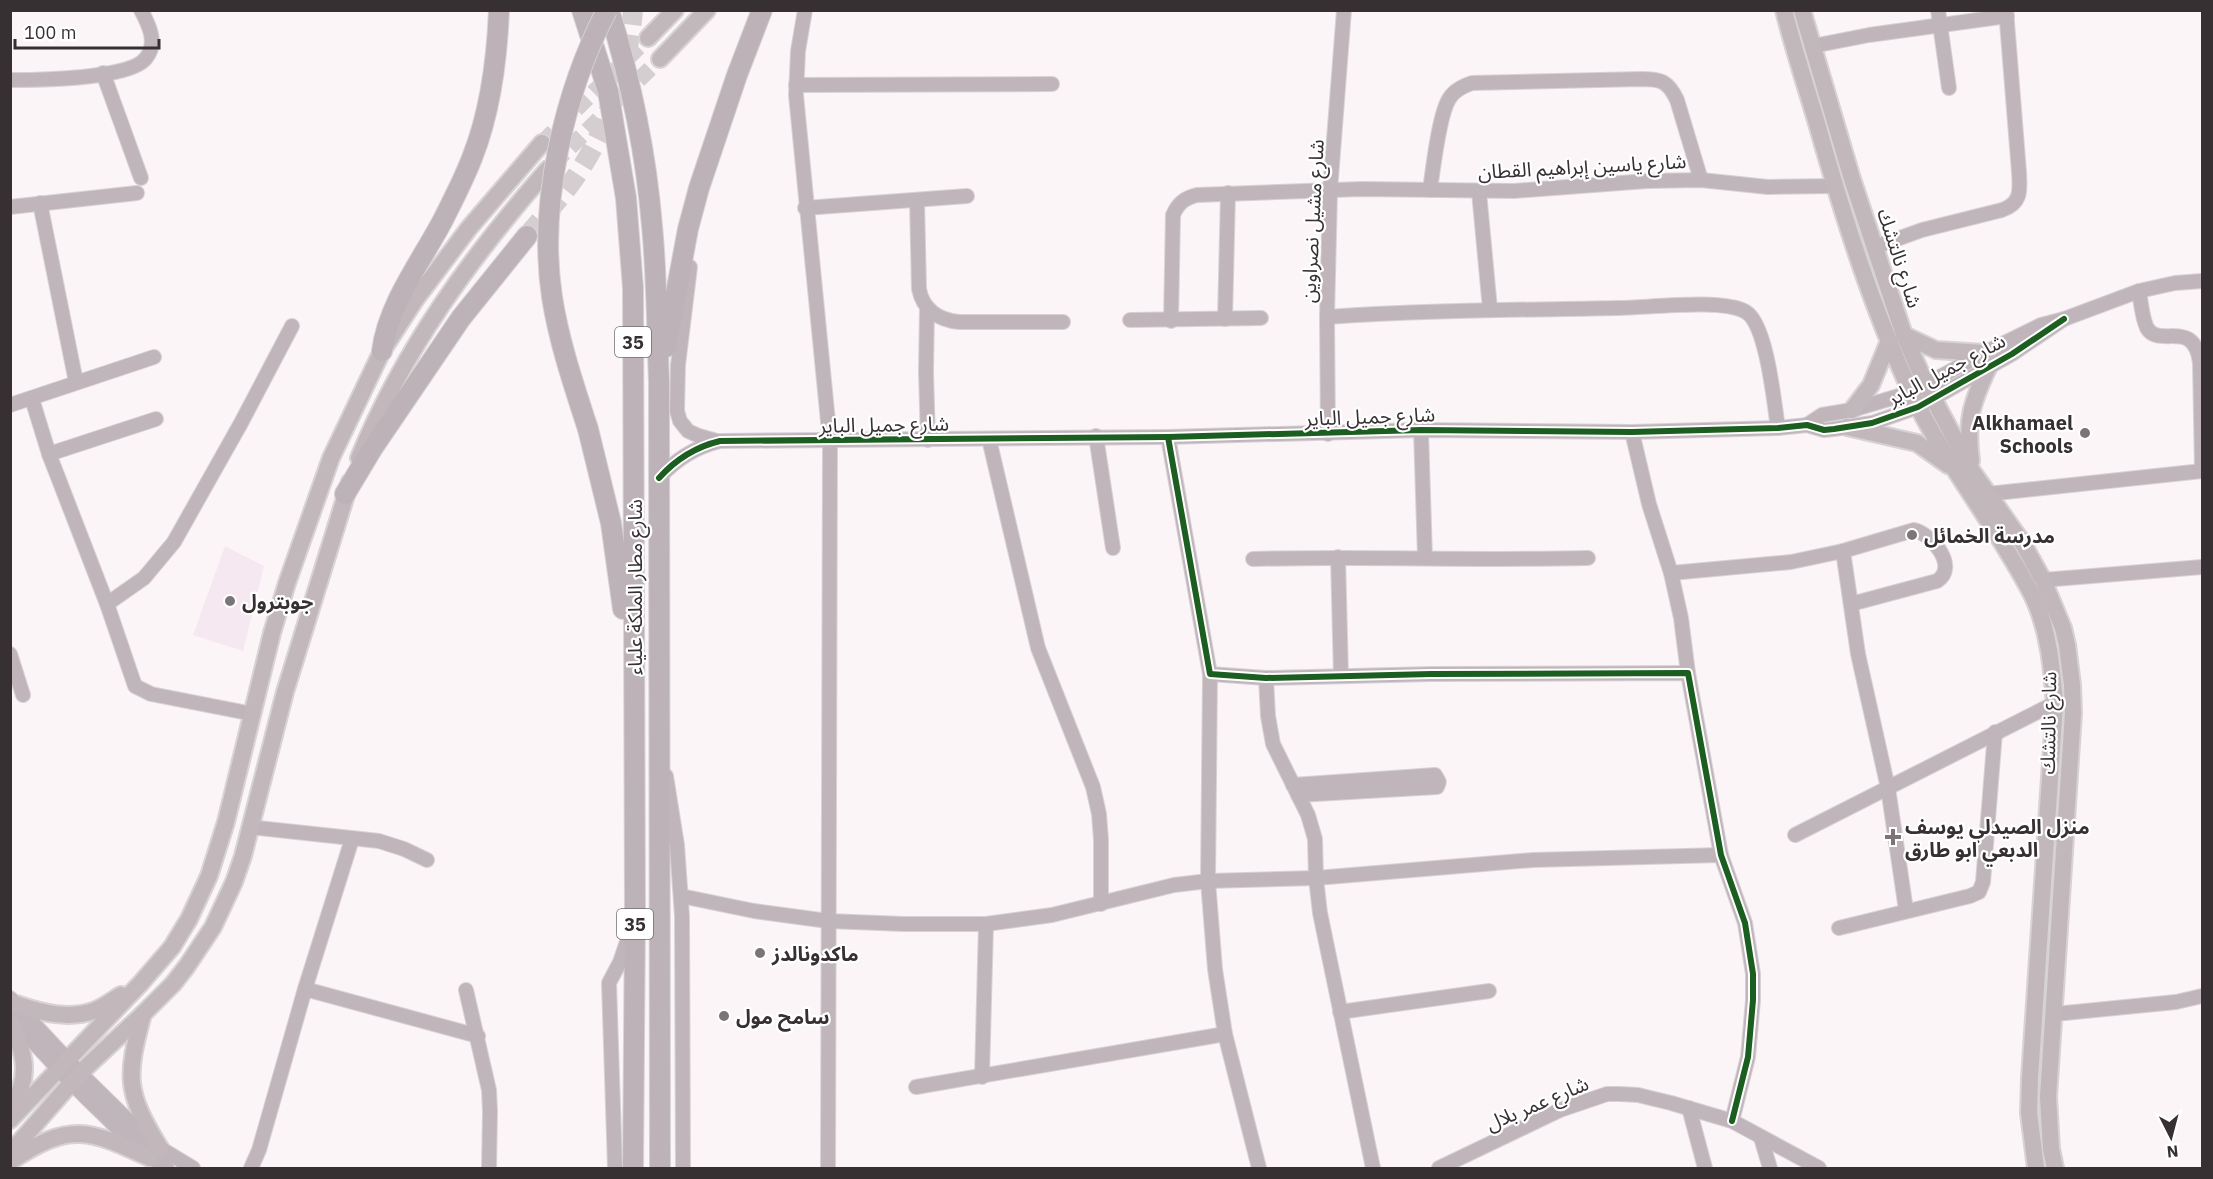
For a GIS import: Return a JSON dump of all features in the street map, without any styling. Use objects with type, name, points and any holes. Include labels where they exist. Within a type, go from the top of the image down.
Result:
[{"type":"highway","points":[[382,351],[389,320],[443,220],[473,158],[489,95],[498,34],[499,10]]},
{"type":"highway","name":"شارع مطار الملكة علياء","points":[[582,10],[608,91],[621,166],[633,288],[635,916],[633,1168]]},
{"type":"highway","points":[[608,10],[584,58],[569,104],[554,180],[548,254],[558,327],[588,429],[611,523],[634,680]]},
{"type":"highway","name":"شارع مطار الملكة علياء","points":[[608,10],[635,111],[647,178],[656,278],[659,382],[660,1168]]},
{"type":"highway","points":[[659,382],[688,229],[699,188],[737,75],[762,10]]},
{"type":"highway","points":[[345,494],[372,449],[461,318],[527,236]]},
{"type":"main road","points":[[648,38],[675,10]]},
{"type":"main road","points":[[660,59],[707,10]]},
{"type":"main road","name":"شارع نالتشك","points":[[1784,10],[1835,186],[1897,338],[1955,470],[1982,509],[2035,601],[2045,631],[2051,661],[2055,703],[2030,1078],[2029,1113],[2035,1167]]},
{"type":"main road","name":"شارع نالتشك","points":[[1802,10],[1835,124],[1875,247],[1897,338]]},
{"type":"main road","points":[[10,1153],[70,1072],[172,947],[200,899],[226,822],[272,633],[327,469],[382,351],[415,300],[469,228],[542,143]]},
{"type":"main road","points":[[10,1120],[143,1014],[172,984],[213,927],[234,882],[285,692],[345,494],[370,431],[414,346],[447,296],[496,229],[548,169]]},
{"type":"main road","points":[[1852,410],[1871,385],[1897,338],[1936,350],[1986,360],[1968,424],[1972,471]]},
{"type":"main road","name":"شارع نالتشك","points":[[1923,396],[1987,494],[2022,542],[2043,580],[2062,628],[2072,685],[2073,713],[2048,1097],[2055,1168]]},
{"type":"main road","points":[[1847,427],[1917,443],[1930,450],[1955,470]]},
{"type":"main road","points":[[12,1006],[40,1012],[86,1014],[99,1009],[140,984]]},
{"type":"main road","points":[[143,1014],[132,1060],[132,1085],[138,1109],[155,1153]]},
{"type":"main road","points":[[10,1022],[22,1046],[24,1058],[21,1085],[10,1109]]},
{"type":"main road","points":[[10,1161],[42,1141],[72,1134],[102,1137],[155,1153]]},
{"type":"street","points":[[10,80],[47,80],[131,68],[145,60],[151,48],[151,33],[141,10]]},
{"type":"street","points":[[805,10],[799,42],[796,85],[805,208],[830,442],[828,1168]]},
{"type":"street","name":"شارع مشيل نصراوين","points":[[1328,434],[1327,317],[1330,191],[1344,10]]},
{"type":"street","points":[[1938,10],[1949,88]]},
{"type":"street","points":[[1813,46],[2007,13],[2019,172],[2018,199],[2002,210],[1922,231],[1875,247]]},
{"type":"street","points":[[104,73],[141,178]]},
{"type":"street","points":[[1430,190],[1438,136],[1447,102],[1455,92],[1472,83],[1641,79],[1662,82],[1671,87],[1677,100],[1701,180]]},
{"type":"street","points":[[796,85],[1052,84]]},
{"type":"street","name":"شارع ياسين إبراهيم القطان","points":[[1171,321],[1173,215],[1186,198],[1197,195],[1330,191],[1479,192],[1647,181],[1701,180],[1768,187],[1835,186]]},
{"type":"street","name":"شارع جميل الباير","points":[[699,188],[701,206],[686,296],[676,405],[680,421],[688,430],[699,436],[720,441],[989,440],[1096,436],[1328,434],[1421,430],[1632,432],[1778,428],[1806,425],[1824,430],[1872,423],[1986,360],[2046,333],[2064,319],[2139,291],[2158,286],[2202,281]]},
{"type":"street","points":[[1479,192],[1490,309]]},
{"type":"street","points":[[1225,319],[1228,193]]},
{"type":"street","points":[[10,207],[137,194]]},
{"type":"street","points":[[805,208],[967,196]]},
{"type":"street","points":[[917,200],[920,289],[927,307],[928,440]]},
{"type":"street","points":[[40,203],[76,382]]},
{"type":"street","points":[[1987,494],[2202,471],[2200,363],[2197,349],[2193,342],[2186,338],[2150,332],[2139,291]]},
{"type":"street","points":[[1327,317],[1490,309],[1691,305],[1739,309],[1747,312],[1752,318],[1763,343],[1778,428]]},
{"type":"street","points":[[927,307],[941,318],[952,321],[1063,322]]},
{"type":"street","points":[[1130,320],[1261,318]]},
{"type":"street","points":[[106,604],[144,578],[174,542],[292,326]]},
{"type":"street","points":[[10,405],[154,357]]},
{"type":"street","name":"شارع جميل الباير","points":[[1806,425],[1822,415],[1923,396]]},
{"type":"street","points":[[32,399],[48,454],[135,686],[151,694],[253,714]]},
{"type":"street","points":[[48,454],[156,418]]},
{"type":"street","points":[[1421,430],[1425,558]]},
{"type":"street","points":[[1632,432],[1649,504],[1671,573],[1681,618],[1690,690],[1721,855],[1745,923],[1753,974],[1754,1000],[1749,1048],[1732,1121]]},
{"type":"street","points":[[1096,436],[1113,548]]},
{"type":"street","points":[[1168,437],[1210,674],[1208,881],[1216,980],[1225,1034],[1259,1168]]},
{"type":"street","points":[[989,440],[1038,648],[1093,787],[1099,814],[1101,840],[1101,904]]},
{"type":"street","name":"شارع جميل الباير","points":[[659,478],[690,452],[720,441]]},
{"type":"street","points":[[1671,573],[1791,562],[1843,551],[1914,530],[1932,539],[1946,566],[1943,577],[1937,581],[1851,604]]},
{"type":"street","points":[[1843,551],[1858,654],[1888,788],[1906,910]]},
{"type":"street","points":[[1338,557],[1341,676]]},
{"type":"street","points":[[1253,559],[1588,558]]},
{"type":"street","points":[[2043,580],[2202,567]]},
{"type":"street","points":[[10,654],[23,695]]},
{"type":"street","points":[[1210,674],[1269,677],[1688,673]]},
{"type":"street","points":[[1269,677],[1280,742],[1299,789],[1315,839],[1320,878],[1320,913],[1373,1168]]},
{"type":"street","points":[[1795,834],[2055,703]]},
{"type":"street","points":[[1839,928],[1970,896],[1982,888],[1995,732]]},
{"type":"street","points":[[660,748],[673,812],[681,896],[683,1168]]},
{"type":"street","points":[[1299,789],[1415,782]]},
{"type":"street","points":[[250,828],[392,844],[427,860]]},
{"type":"street","points":[[251,1168],[260,1150],[305,989],[352,839]]},
{"type":"street","points":[[681,896],[754,911],[828,921],[986,924],[1043,917],[1174,885],[1208,881],[1320,878],[1533,860],[1721,855]]},
{"type":"street","points":[[615,1168],[609,983],[620,962],[635,916]]},
{"type":"street","points":[[982,1077],[986,924]]},
{"type":"street","points":[[305,989],[478,1036]]},
{"type":"street","points":[[466,990],[478,1036],[490,1102],[489,1168]]},
{"type":"street","points":[[1340,1012],[1489,991]]},
{"type":"street","points":[[2055,1014],[2164,1004],[2202,996]]},
{"type":"street","points":[[12,1006],[124,1136],[155,1153],[193,1168]]},
{"type":"street","points":[[916,1087],[1225,1034]]},
{"type":"street","name":"شارع عمر بلال","points":[[1439,1168],[1560,1110],[1607,1094],[1638,1095],[1732,1121],[1819,1168]]},
{"type":"street","points":[[1689,1108],[1705,1168]]},
{"type":"street","points":[[1761,1138],[1770,1168]]},
{"type":"street","points":[[155,1153],[167,1168]]},
{"type":"shaded area","name":"جوبترول","points":[[225,546],[264,566],[243,651],[193,635]]},
{"type":"tunnel","points":[[527,236],[569,186],[597,140],[621,77],[633,10]]},
{"type":"tunnel","points":[[542,143],[648,38]]},
{"type":"tunnel","points":[[553,164],[660,59]]},
{"type":"cycle path","points":[[659,478],[686,455],[720,441],[1168,437],[1421,430],[1632,432],[1778,428],[1807,425],[1824,430],[1834,429],[1872,423],[1918,407],[2012,354],[2064,319]]},
{"type":"cycle path","points":[[1168,437],[1210,674],[1266,678],[1431,674],[1688,673],[1721,855],[1745,923],[1753,974],[1748,1057],[1732,1121]]},
{"type":"place","name":"Alkhamael Schools","points":[[2085,433]]},
{"type":"place","name":"مدرسة الخمائل","points":[[1912,535]]},
{"type":"place","name":"جوبترول","points":[[230,601]]},
{"type":"place","name":"منزل الصيدلي يوسف الدبعي ابو طارق","points":[[1893,837]]},
{"type":"place","name":"ماكدونالدز","points":[[760,953]]},
{"type":"place","name":"سامح مول","points":[[724,1016]]}]
